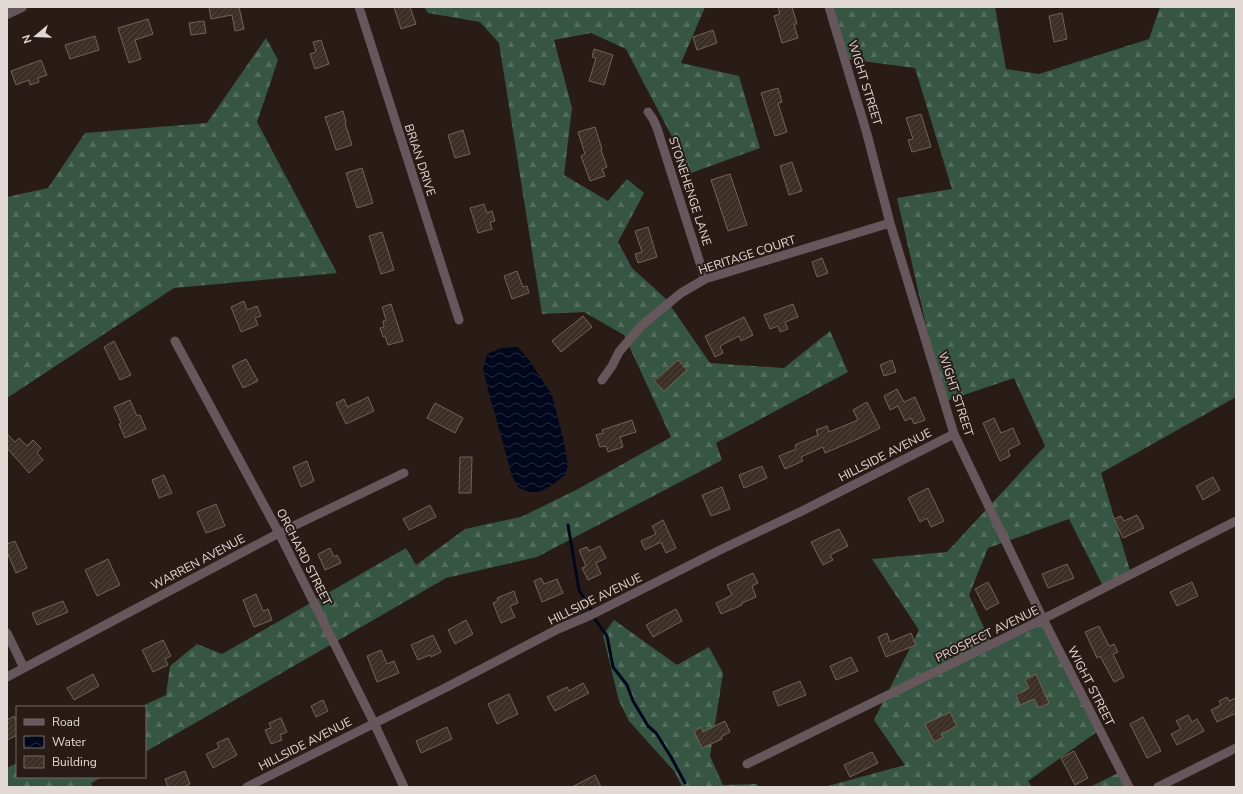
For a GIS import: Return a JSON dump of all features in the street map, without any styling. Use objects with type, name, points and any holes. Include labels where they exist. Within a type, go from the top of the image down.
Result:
[{"type":"street","points":[[7,14],[22,7]]},
{"type":"street","name":"BRIAN DRIVE","points":[[358,7],[459,320]]},
{"type":"street","name":"WIGHT STREET","points":[[829,7],[867,134],[890,223],[954,434],[1043,620],[1129,787]]},
{"type":"street","name":"STONEHENGE LANE","points":[[648,112],[658,128],[705,279]]},
{"type":"street","name":"HERITAGE COURT","points":[[602,380],[612,366],[619,352],[641,326],[656,312],[681,293],[705,279],[890,223]]},
{"type":"street","name":"ORCHARD STREET","points":[[175,341],[279,533],[374,723],[404,787]]},
{"type":"street","name":"HILLSIDE AVENUE","points":[[247,787],[447,687],[558,629],[590,615],[802,511],[954,434]]},
{"type":"street","name":"WARREN AVENUE","points":[[7,677],[279,533],[404,473]]},
{"type":"street","name":"PROSPECT AVENUE","points":[[747,764],[1043,620],[1236,521]]},
{"type":"street","points":[[7,633],[24,668]]},
{"type":"street","points":[[1158,787],[1236,748]]},
{"type":"green space","points":[[424,7],[705,7],[681,63],[739,76],[760,148],[691,173],[626,49],[591,33],[554,40],[572,108],[564,175],[608,201],[627,179],[644,193],[618,242],[632,268],[665,298],[710,363],[784,368],[830,331],[848,372],[716,443],[722,460],[537,557],[446,578],[146,751],[146,706],[142,706],[166,695],[170,666],[197,644],[222,654],[406,548],[416,565],[465,529],[521,517],[578,489],[671,437],[624,335],[584,312],[542,314],[499,43],[480,22],[428,13]]},
{"type":"green space","points":[[832,7],[995,7],[1006,69],[1039,74],[1149,39],[1160,7],[1236,7],[1236,397],[1101,473],[1131,574],[1103,586],[1069,519],[988,548],[969,595],[991,643],[1044,615],[1098,731],[1028,781],[1032,787],[824,787],[905,765],[874,720],[919,630],[872,559],[947,552],[1045,446],[1014,378],[946,401],[940,386],[897,198],[952,189],[915,68],[846,59]]},
{"type":"green space","points":[[266,38],[278,60],[257,122],[337,273],[174,288],[7,398],[7,197],[48,188],[85,133],[207,123]]},
{"type":"green space","points":[[614,620],[677,665],[709,647],[723,673],[710,756],[723,785],[757,784],[758,787],[682,787],[675,772],[629,721],[619,701],[603,635]]},
{"type":"green space","points":[[16,764],[16,778],[100,778],[91,783],[92,787],[7,787],[7,768]]},
{"type":"green space","points":[[1118,773],[1125,787],[1090,787]]},
{"type":"water","points":[[518,347],[529,360],[552,395],[564,442],[568,466],[565,475],[551,486],[539,492],[530,492],[519,488],[512,476],[483,369],[487,354],[501,348]]},
{"type":"building","points":[[209,7],[239,7],[244,29],[235,31],[232,15],[211,19]]},
{"type":"building","points":[[394,7],[410,7],[416,24],[401,29]]},
{"type":"building","points":[[778,7],[792,7],[797,24],[794,24],[798,38],[782,43],[774,16],[780,14]]},
{"type":"building","points":[[1062,13],[1067,39],[1054,42],[1049,16]]},
{"type":"building","points":[[148,19],[153,34],[135,40],[141,59],[129,63],[118,28]]},
{"type":"building","points":[[204,21],[206,33],[191,35],[189,23]]},
{"type":"building","points":[[713,30],[717,43],[697,50],[693,37]]},
{"type":"building","points":[[95,36],[99,50],[70,59],[65,45]]},
{"type":"building","points":[[321,40],[329,64],[315,69],[310,54],[316,52],[313,42]]},
{"type":"building","points":[[594,49],[613,55],[604,85],[589,81],[596,58],[592,57]]},
{"type":"building","points":[[41,60],[47,75],[38,78],[39,82],[30,85],[29,80],[16,85],[11,71]]},
{"type":"building","points":[[778,88],[782,102],[778,103],[787,132],[775,136],[761,93]]},
{"type":"building","points":[[343,111],[352,145],[336,150],[325,117]]},
{"type":"building","points":[[921,114],[931,147],[912,152],[908,140],[913,139],[906,118]]},
{"type":"building","points":[[595,127],[607,167],[602,169],[605,176],[590,181],[581,156],[585,154],[578,132]]},
{"type":"building","points":[[463,130],[470,154],[455,158],[448,135]]},
{"type":"building","points":[[792,162],[802,191],[789,195],[780,166]]},
{"type":"building","points":[[362,168],[373,203],[357,208],[346,173]]},
{"type":"building","points":[[730,174],[747,225],[728,231],[711,180]]},
{"type":"building","points":[[484,204],[487,213],[492,211],[495,221],[490,222],[492,229],[478,233],[470,208]]},
{"type":"building","points":[[648,227],[657,257],[638,263],[635,254],[642,252],[635,231]]},
{"type":"building","points":[[382,232],[394,270],[381,274],[369,236]]},
{"type":"building","points":[[822,258],[828,273],[817,277],[812,262]]},
{"type":"building","points":[[517,271],[523,287],[527,286],[529,293],[512,299],[504,276]]},
{"type":"building","points":[[244,301],[247,310],[257,306],[261,316],[255,318],[258,325],[241,332],[231,307]]},
{"type":"building","points":[[391,304],[403,341],[388,345],[380,328],[384,327],[383,321],[386,320],[382,307]]},
{"type":"building","points":[[793,304],[798,317],[785,322],[788,329],[780,332],[778,326],[770,329],[764,315]]},
{"type":"building","points":[[583,316],[592,327],[561,352],[552,341]]},
{"type":"building","points":[[744,317],[753,335],[741,341],[739,336],[720,346],[723,353],[715,357],[705,336]]},
{"type":"building","points":[[114,341],[131,375],[120,380],[104,347]]},
{"type":"building","points":[[246,359],[258,381],[243,388],[232,366]]},
{"type":"building","points":[[678,360],[687,370],[664,391],[654,381]]},
{"type":"building","points":[[892,360],[896,372],[884,376],[880,365]]},
{"type":"building","points":[[897,389],[904,402],[915,397],[925,420],[914,424],[911,418],[905,421],[898,406],[890,410],[884,396]]},
{"type":"building","points":[[368,397],[374,411],[346,424],[336,403],[344,399],[347,407]]},
{"type":"building","points":[[130,400],[137,416],[140,415],[146,429],[125,438],[119,424],[121,423],[114,407]]},
{"type":"building","points":[[867,402],[880,428],[825,453],[823,447],[801,457],[803,461],[785,469],[779,456],[796,449],[795,445],[818,435],[816,430],[827,426],[829,432],[858,420],[853,410]]},
{"type":"building","points":[[435,403],[463,418],[455,433],[427,418]]},
{"type":"building","points":[[994,418],[1001,433],[1013,428],[1020,444],[1008,450],[1010,456],[1000,461],[983,423]]},
{"type":"building","points":[[632,420],[636,432],[620,437],[623,447],[608,452],[606,446],[600,447],[596,435],[603,433],[602,430]]},
{"type":"building","points":[[7,434],[15,442],[19,438],[27,446],[33,440],[41,448],[37,453],[43,460],[29,473],[7,448]]},
{"type":"building","points":[[460,457],[472,457],[471,493],[459,493]]},
{"type":"building","points":[[307,461],[314,481],[301,487],[293,467]]},
{"type":"building","points":[[762,466],[767,478],[744,488],[739,475]]},
{"type":"building","points":[[164,475],[172,493],[159,498],[152,480]]},
{"type":"building","points":[[1213,477],[1220,490],[1203,500],[1196,486]]},
{"type":"building","points":[[722,487],[730,509],[711,516],[702,495]]},
{"type":"building","points":[[928,488],[944,521],[931,527],[927,518],[920,522],[908,498]]},
{"type":"building","points":[[216,504],[225,526],[206,533],[197,512]]},
{"type":"building","points":[[430,505],[436,517],[409,530],[403,519]]},
{"type":"building","points":[[1137,515],[1144,528],[1123,538],[1114,519],[1121,516],[1124,521]]},
{"type":"building","points":[[663,520],[676,548],[666,553],[661,542],[645,550],[641,541],[656,534],[652,526]]},
{"type":"building","points":[[839,529],[848,546],[830,555],[833,560],[823,565],[811,542]]},
{"type":"building","points":[[15,541],[27,568],[16,573],[7,552],[7,544]]},
{"type":"building","points":[[600,546],[606,558],[596,563],[601,574],[588,580],[582,568],[586,566],[579,550],[587,547],[589,551]]},
{"type":"building","points":[[330,548],[334,557],[337,555],[341,563],[325,570],[318,554]]},
{"type":"building","points":[[108,559],[120,585],[97,596],[85,570]]},
{"type":"building","points":[[1067,564],[1074,578],[1048,588],[1042,574]]},
{"type":"building","points":[[753,573],[758,583],[752,586],[756,597],[721,614],[716,603],[732,595],[727,585]]},
{"type":"building","points":[[541,578],[544,584],[557,579],[563,593],[542,602],[534,581]]},
{"type":"building","points":[[988,582],[999,603],[986,610],[975,589]]},
{"type":"building","points":[[1192,582],[1198,596],[1177,606],[1170,592]]},
{"type":"building","points":[[514,591],[518,603],[510,606],[515,617],[501,623],[493,603],[498,601],[497,598]]},
{"type":"building","points":[[256,594],[263,611],[268,609],[272,620],[254,627],[243,600]]},
{"type":"building","points":[[63,601],[68,612],[37,625],[32,613]]},
{"type":"building","points":[[676,609],[682,621],[653,637],[646,625]]},
{"type":"building","points":[[466,620],[473,634],[455,644],[448,630]]},
{"type":"building","points":[[1099,626],[1109,646],[1114,644],[1118,652],[1113,654],[1124,677],[1114,682],[1100,656],[1097,658],[1085,632]]},
{"type":"building","points":[[887,633],[890,642],[911,633],[916,645],[886,657],[878,637]]},
{"type":"building","points":[[433,635],[441,652],[431,657],[430,655],[418,660],[411,645]]},
{"type":"building","points":[[163,640],[171,656],[165,659],[168,665],[153,672],[142,650]]},
{"type":"building","points":[[381,650],[387,664],[394,661],[399,673],[377,682],[367,656]]},
{"type":"building","points":[[851,657],[858,671],[836,680],[830,666]]},
{"type":"building","points":[[93,674],[99,686],[74,700],[67,688]]},
{"type":"building","points":[[1036,674],[1049,703],[1039,708],[1034,699],[1020,705],[1016,695],[1029,688],[1025,680]]},
{"type":"building","points":[[800,681],[806,695],[778,706],[773,692]]},
{"type":"building","points":[[583,683],[589,693],[555,711],[547,697],[567,687],[569,691]]},
{"type":"building","points":[[509,694],[518,714],[497,724],[488,704]]},
{"type":"building","points":[[1227,697],[1229,701],[1236,698],[1236,713],[1217,722],[1211,710],[1221,705],[1219,701]]},
{"type":"building","points":[[323,700],[328,711],[316,717],[311,706]]},
{"type":"building","points":[[950,712],[957,726],[941,734],[943,737],[934,742],[925,724]]},
{"type":"building","points":[[1188,715],[1192,722],[1197,719],[1204,731],[1177,745],[1171,734],[1181,729],[1176,721]]},
{"type":"building","points":[[14,716],[16,721],[16,736],[7,740],[7,720]]},
{"type":"building","points":[[1143,717],[1161,751],[1147,758],[1130,724]]},
{"type":"building","points":[[281,718],[287,732],[280,735],[282,740],[271,744],[265,730],[271,728],[269,723]]},
{"type":"building","points":[[725,721],[730,732],[721,737],[722,739],[702,748],[694,731],[701,727],[703,732]]},
{"type":"building","points":[[447,727],[452,739],[421,753],[416,741]]},
{"type":"building","points":[[228,738],[237,755],[213,768],[206,754],[219,748],[217,743]]},
{"type":"building","points":[[1074,751],[1088,778],[1075,785],[1061,758]]},
{"type":"building","points":[[872,752],[878,763],[850,777],[844,765]]},
{"type":"building","points":[[185,771],[190,784],[183,787],[168,787],[165,779]]},
{"type":"building","points":[[595,775],[601,787],[572,787]]},
{"type":"waterway","points":[[568,525],[579,590],[591,609]]},
{"type":"waterway","points":[[595,619],[607,636],[613,667],[627,685],[633,701],[648,726],[656,733],[685,783]]}]
